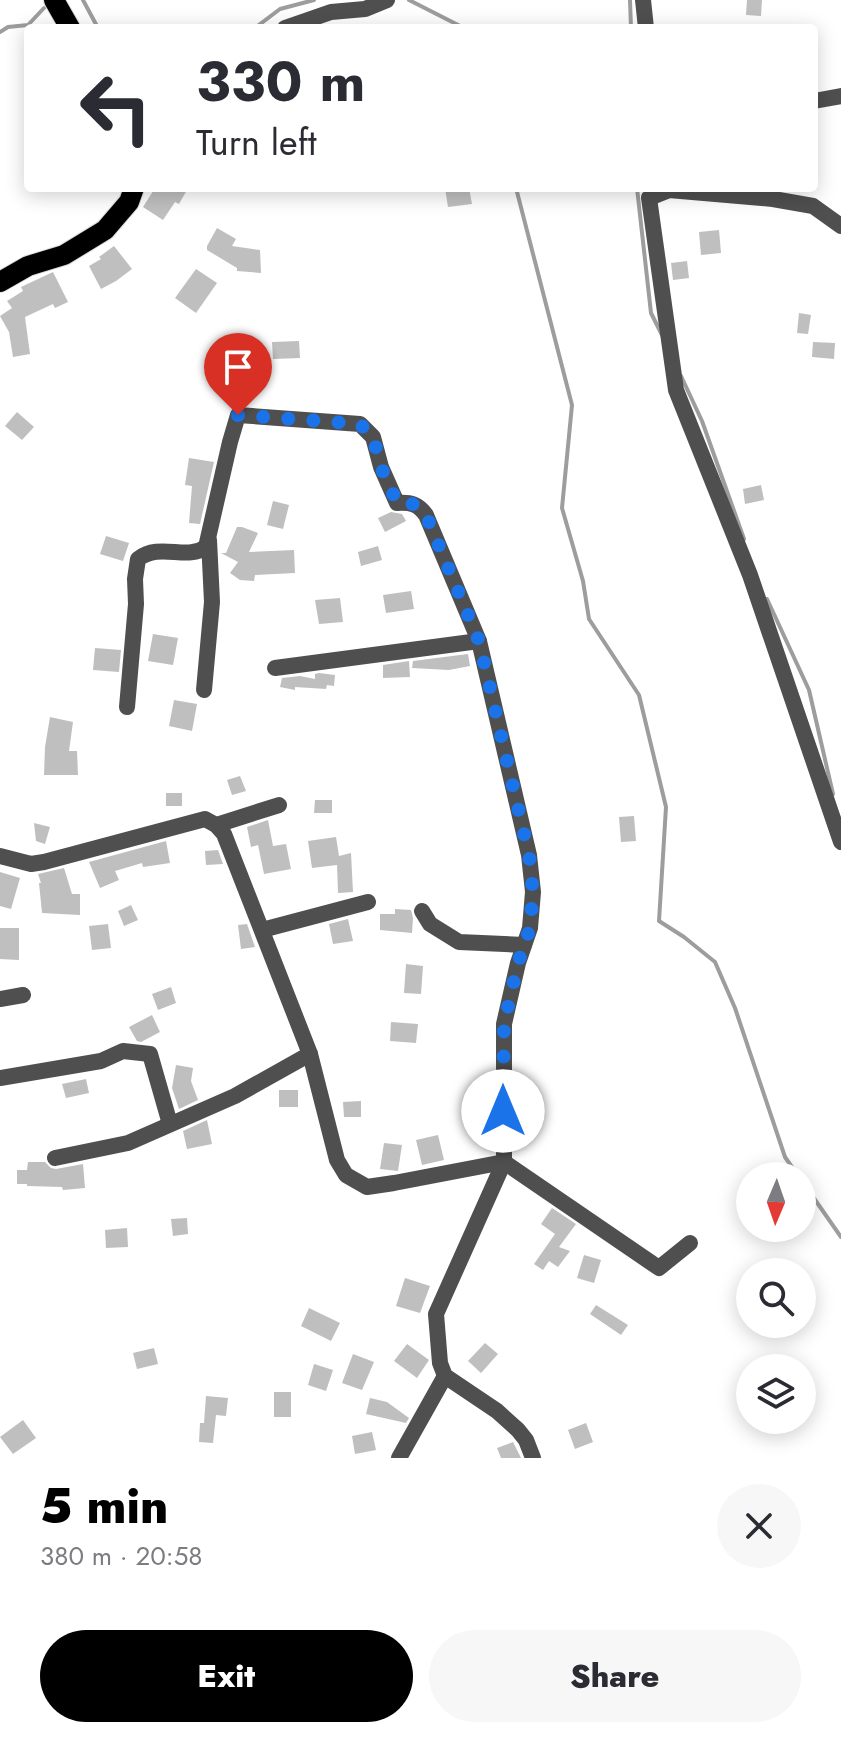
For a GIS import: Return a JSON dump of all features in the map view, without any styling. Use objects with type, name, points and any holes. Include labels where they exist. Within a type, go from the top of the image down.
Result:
[{"type":"main road","points":[[54,0],[68,24]]},
{"type":"main road","points":[[0,282],[28,266],[64,255],[105,230],[129,202],[133,192]]},
{"type":"street","points":[[296,24],[331,12],[365,9],[387,0]]},
{"type":"street","points":[[643,0],[646,24]]},
{"type":"street","points":[[356,24],[357,10]]},
{"type":"street","points":[[818,100],[841,96]]},
{"type":"street","points":[[662,192],[649,198],[676,390],[750,575],[841,842]]},
{"type":"street","points":[[700,192],[813,206],[841,226]]},
{"type":"street","points":[[808,192],[813,206]]},
{"type":"street","points":[[127,707],[138,559],[151,551],[197,552],[206,547],[238,415],[360,424],[373,437],[381,467],[397,503],[409,502],[420,507],[426,515],[479,641],[529,855],[533,892],[530,928],[518,963],[504,1024],[504,1162],[436,1314],[440,1363],[445,1376],[497,1411],[518,1430],[533,1458]]},
{"type":"street","points":[[204,690],[212,602],[209,540]]},
{"type":"street","points":[[275,668],[479,641]]},
{"type":"street","points":[[216,825],[279,805]]},
{"type":"street","points":[[0,856],[31,864],[190,822],[205,819],[216,825],[224,834],[310,1054],[337,1160],[346,1175],[367,1187],[504,1162],[659,1268],[690,1243]]},
{"type":"street","points":[[262,930],[368,902]]},
{"type":"street","points":[[422,911],[430,924],[459,942],[524,945]]},
{"type":"street","points":[[0,999],[23,995]]},
{"type":"street","points":[[0,1078],[101,1061],[123,1051],[150,1054],[170,1124]]},
{"type":"street","points":[[55,1158],[128,1143],[235,1096],[310,1054]]},
{"type":"street","points":[[399,1458],[445,1376]]},
{"type":"building","points":[[747,0],[762,0],[761,16],[746,15]]},
{"type":"building","points":[[152,192],[186,192],[163,220],[143,207]]},
{"type":"building","points":[[446,192],[470,192],[472,204],[448,207]]},
{"type":"building","points":[[217,228],[236,239],[232,246],[260,250],[261,273],[237,271],[237,268],[207,250]]},
{"type":"building","points":[[719,230],[721,253],[701,255],[699,232]]},
{"type":"building","points":[[114,246],[132,269],[101,289],[89,266]]},
{"type":"building","points":[[687,261],[689,278],[673,280],[671,263]]},
{"type":"building","points":[[196,269],[217,283],[196,313],[175,298]]},
{"type":"building","points":[[53,272],[68,302],[55,308],[53,304],[25,317],[30,354],[13,357],[9,332],[0,316],[12,308],[7,301],[23,291],[21,287]]},
{"type":"building","points":[[799,313],[811,315],[808,334],[797,333]]},
{"type":"building","points":[[299,341],[300,358],[273,359],[272,342]]},
{"type":"building","points":[[813,342],[835,343],[834,359],[812,357]]},
{"type":"building","points":[[17,412],[34,427],[22,440],[5,426]]},
{"type":"building","points":[[189,458],[214,462],[200,524],[189,523],[192,486],[185,485]]},
{"type":"building","points":[[761,485],[764,500],[745,504],[743,489]]},
{"type":"building","points":[[273,501],[289,505],[283,529],[267,525]]},
{"type":"building","points":[[391,512],[402,514],[406,521],[385,532],[378,518]]},
{"type":"building","points":[[237,527],[258,533],[249,552],[294,550],[295,573],[255,575],[254,581],[240,580],[230,573],[238,562],[221,553],[226,553]]},
{"type":"building","points":[[106,536],[129,543],[123,561],[100,554]]},
{"type":"building","points":[[378,546],[382,560],[361,566],[358,552]]},
{"type":"building","points":[[411,591],[414,609],[386,613],[383,595]]},
{"type":"building","points":[[340,598],[343,622],[319,624],[315,600]]},
{"type":"building","points":[[153,634],[178,638],[173,665],[148,661]]},
{"type":"building","points":[[95,648],[121,650],[119,672],[93,670]]},
{"type":"building","points":[[468,654],[470,666],[449,670],[412,668],[413,661]]},
{"type":"building","points":[[409,661],[410,677],[383,678],[383,665]]},
{"type":"building","points":[[315,674],[335,675],[334,686],[327,685],[326,689],[295,687],[295,690],[280,687],[282,678],[300,676],[315,679]]},
{"type":"building","points":[[174,700],[197,704],[192,731],[169,726]]},
{"type":"building","points":[[50,717],[73,722],[69,751],[77,751],[78,775],[44,775]]},
{"type":"building","points":[[240,776],[246,791],[232,795],[227,780]]},
{"type":"building","points":[[166,793],[182,793],[182,806],[166,806]]},
{"type":"building","points":[[315,800],[332,800],[332,813],[314,813]]},
{"type":"building","points":[[634,816],[636,841],[621,842],[619,817]]},
{"type":"building","points":[[268,820],[273,846],[286,844],[291,869],[264,874],[258,845],[251,847],[247,827]]},
{"type":"building","points":[[34,823],[50,827],[45,844],[36,841]]},
{"type":"building","points":[[336,837],[339,856],[351,853],[353,892],[338,893],[337,865],[312,868],[308,841]]},
{"type":"building","points":[[166,841],[170,863],[143,867],[142,863],[115,871],[119,880],[100,888],[89,862]]},
{"type":"building","points":[[218,850],[223,864],[206,865],[205,851]]},
{"type":"building","points":[[64,868],[72,894],[80,894],[80,915],[42,913],[38,874]]},
{"type":"building","points":[[0,872],[20,878],[11,909],[0,906]]},
{"type":"building","points":[[131,905],[138,920],[124,926],[118,911]]},
{"type":"building","points":[[395,909],[411,910],[412,933],[380,930],[380,914],[395,914]]},
{"type":"building","points":[[348,919],[353,941],[333,944],[329,924]]},
{"type":"building","points":[[108,924],[111,948],[92,950],[89,926]]},
{"type":"building","points":[[247,924],[255,947],[241,949],[238,925]]},
{"type":"building","points":[[0,928],[19,928],[19,960],[0,959]]},
{"type":"building","points":[[406,964],[423,966],[421,994],[404,993]]},
{"type":"building","points":[[171,987],[176,1003],[158,1010],[152,994]]},
{"type":"building","points":[[152,1015],[160,1032],[137,1041],[129,1027]]},
{"type":"building","points":[[391,1022],[418,1024],[416,1043],[390,1041]]},
{"type":"building","points":[[176,1065],[193,1068],[191,1081],[198,1100],[179,1109],[172,1088]]},
{"type":"building","points":[[86,1079],[89,1093],[66,1098],[62,1084]]},
{"type":"building","points":[[279,1090],[298,1090],[298,1107],[279,1107]]},
{"type":"building","points":[[361,1101],[361,1117],[344,1117],[343,1102]]},
{"type":"building","points":[[493,1103],[493,1126],[477,1126],[477,1119],[470,1119],[469,1104]]},
{"type":"building","points":[[207,1120],[212,1144],[187,1149],[183,1131]]},
{"type":"building","points":[[438,1135],[444,1160],[422,1165],[416,1140]]},
{"type":"building","points":[[384,1143],[402,1145],[398,1171],[380,1169]]},
{"type":"building","points":[[28,1162],[45,1162],[56,1169],[83,1164],[85,1188],[63,1190],[62,1187],[17,1184],[17,1170],[27,1170]]},
{"type":"building","points":[[552,1208],[576,1224],[559,1247],[570,1251],[558,1267],[549,1261],[543,1270],[534,1264],[555,1234],[541,1224]]},
{"type":"building","points":[[187,1218],[188,1234],[173,1236],[171,1219]]},
{"type":"building","points":[[127,1228],[128,1247],[106,1248],[105,1230]]},
{"type":"building","points":[[584,1255],[601,1260],[594,1283],[577,1278]]},
{"type":"building","points":[[405,1278],[430,1286],[420,1313],[396,1306]]},
{"type":"building","points":[[596,1305],[628,1325],[621,1335],[590,1314]]},
{"type":"building","points":[[309,1308],[340,1323],[331,1341],[301,1326]]},
{"type":"building","points":[[485,1343],[498,1354],[481,1373],[468,1361]]},
{"type":"building","points":[[407,1344],[429,1360],[417,1378],[394,1361]]},
{"type":"building","points":[[154,1348],[158,1364],[137,1369],[133,1353]]},
{"type":"building","points":[[353,1354],[374,1362],[362,1390],[342,1383]]},
{"type":"building","points":[[314,1364],[333,1370],[326,1391],[308,1385]]},
{"type":"building","points":[[274,1392],[291,1392],[291,1417],[274,1417]]},
{"type":"building","points":[[206,1396],[228,1398],[226,1416],[216,1415],[213,1443],[199,1442]]},
{"type":"building","points":[[370,1398],[387,1402],[409,1418],[406,1423],[366,1414]]},
{"type":"building","points":[[23,1420],[36,1438],[13,1454],[0,1437]]},
{"type":"building","points":[[586,1423],[593,1442],[575,1449],[568,1430]]},
{"type":"building","points":[[372,1432],[376,1450],[355,1454],[352,1436]]},
{"type":"building","points":[[513,1442],[521,1458],[501,1458],[497,1448]]},
{"type":"waterway","points":[[83,0],[96,24]]},
{"type":"waterway","points":[[260,24],[280,9],[314,0]]},
{"type":"waterway","points":[[409,0],[456,24]]},
{"type":"waterway","points":[[630,0],[631,24]]},
{"type":"waterway","points":[[29,24],[44,8]]},
{"type":"waterway","points":[[0,32],[8,27],[24,25]]},
{"type":"waterway","points":[[517,192],[572,405],[562,508],[583,581],[589,619],[639,695],[666,807],[659,921],[715,962],[735,1008],[788,1162]]},
{"type":"waterway","points":[[637,192],[651,313],[662,335]]},
{"type":"waterway","points":[[681,376],[702,421],[744,539]]},
{"type":"waterway","points":[[767,599],[809,690],[833,794]]},
{"type":"waterway","points":[[816,1201],[841,1237]]},
{"type":"route","points":[[238,415],[360,424],[373,437],[381,467],[397,503],[409,502],[420,507],[426,515],[479,641],[529,855],[533,892],[530,928],[518,963],[504,1024],[503,1111]]}]
